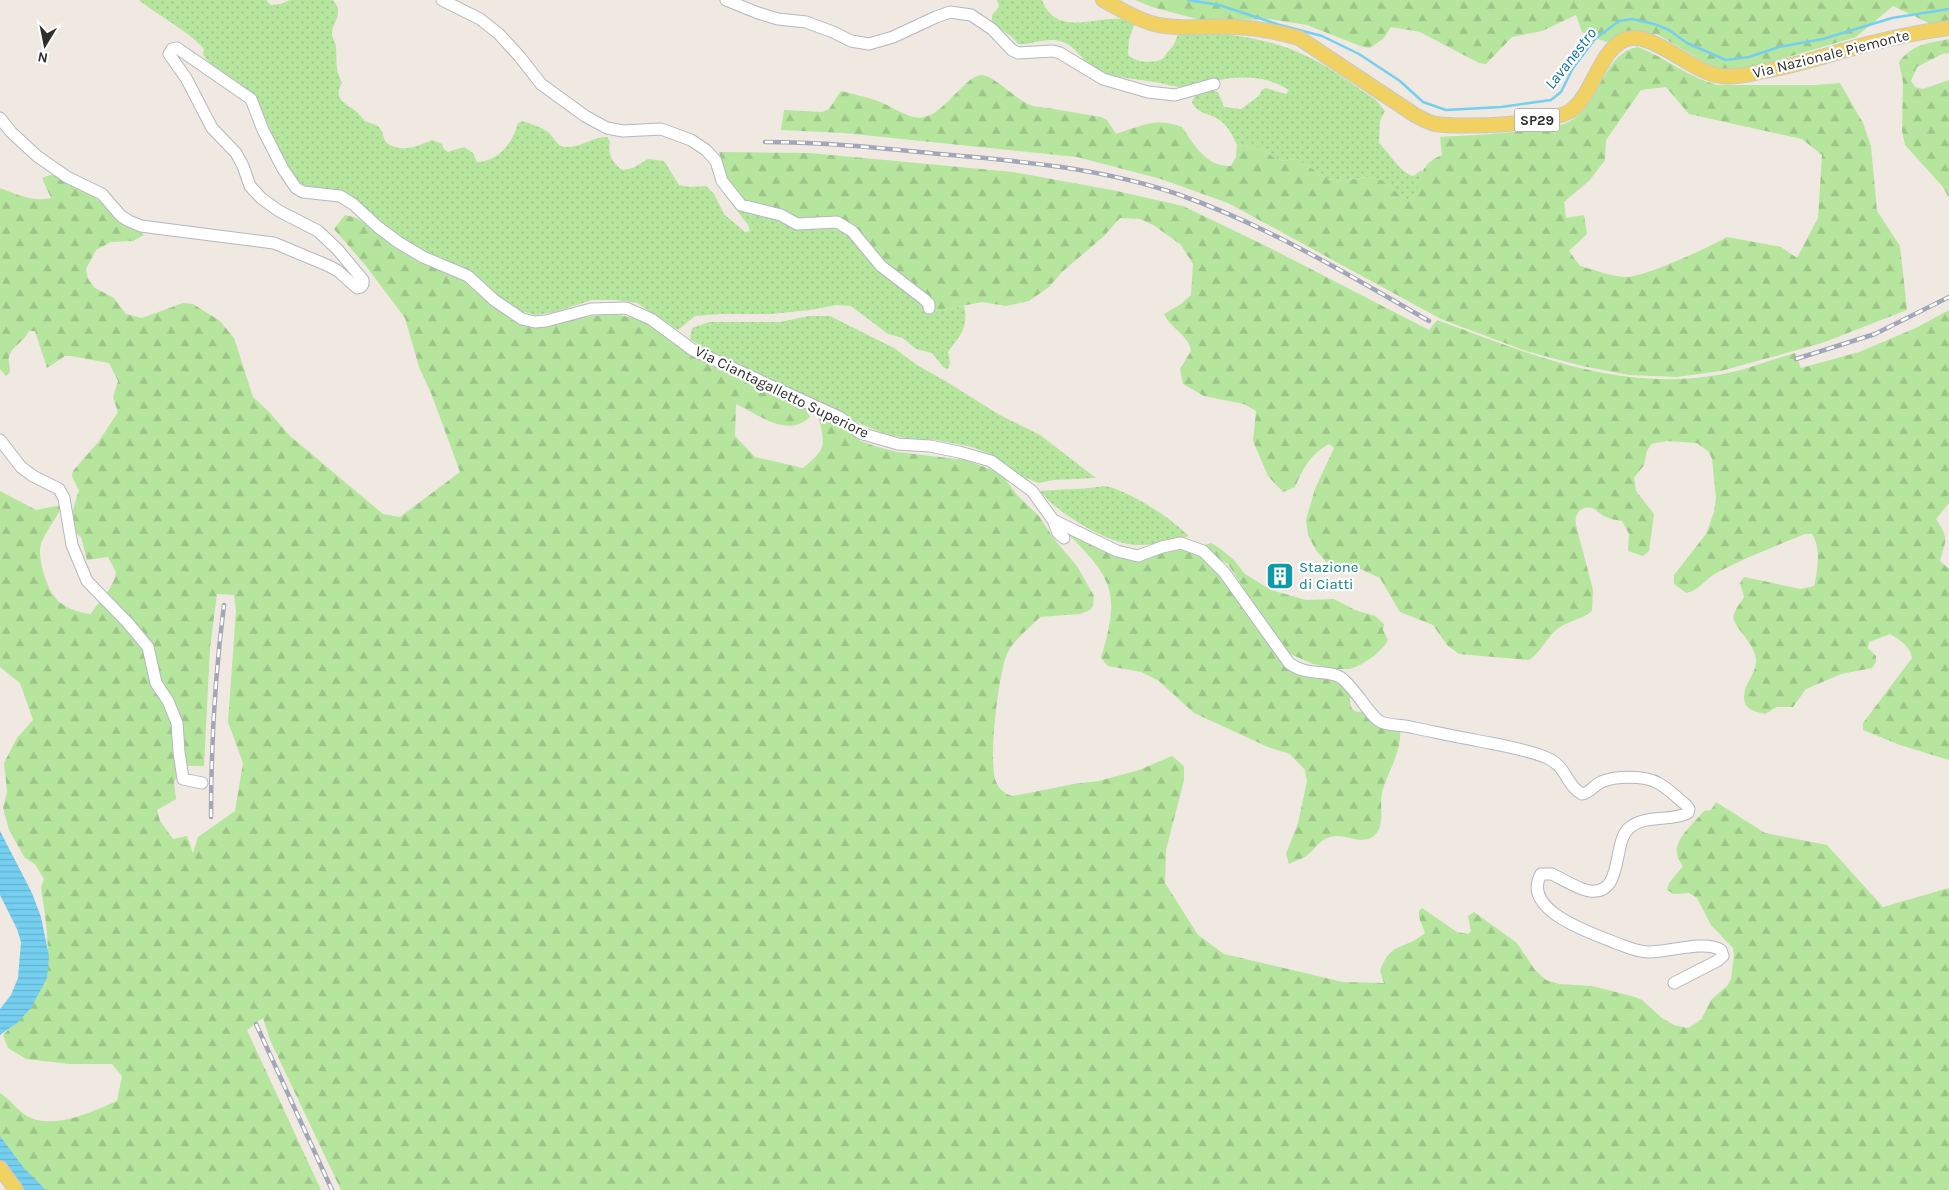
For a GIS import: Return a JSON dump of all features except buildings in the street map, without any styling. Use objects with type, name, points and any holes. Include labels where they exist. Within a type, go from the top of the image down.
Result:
[{"type":"main road","name":"Via Nazionale Piemonte","points":[[1103,0],[1127,14],[1153,24],[1183,27],[1235,26],[1299,38],[1415,115],[1436,124],[1505,125],[1566,114],[1580,102],[1604,58],[1624,40],[1640,38],[1667,50],[1688,64],[1707,73],[1736,77],[1809,62],[1892,37],[1949,28]]},
{"type":"main road","points":[[0,1168],[16,1190]]},
{"type":"street","points":[[442,0],[480,19],[499,34],[541,84],[595,122],[607,128],[623,131],[661,129],[691,140],[716,161],[722,181],[741,205],[781,215],[797,224],[837,222],[852,231],[881,266],[924,299],[929,308]]},
{"type":"street","points":[[726,0],[758,13],[778,19],[806,22],[851,41],[869,44],[892,37],[950,12],[970,15],[992,29],[1012,50],[1018,53],[1053,51],[1060,53],[1099,77],[1112,82],[1148,92],[1174,95],[1214,84]]},
{"type":"street","name":"Via Ciantagalletto Superiore","points":[[0,118],[11,132],[37,156],[67,177],[102,194],[121,216],[129,221],[141,226],[274,243],[329,266],[338,271],[357,288],[361,288],[363,280],[338,250],[318,231],[285,215],[261,198],[250,186],[236,153],[212,128],[186,78],[169,54],[170,50],[177,48],[251,99],[267,137],[296,188],[303,192],[340,196],[354,204],[378,227],[398,242],[423,257],[468,276],[494,300],[522,319],[535,322],[546,321],[591,309],[626,308],[651,318],[693,350],[842,418],[860,433],[898,444],[930,446],[959,452],[991,462],[1032,491],[1054,520],[1058,533],[1064,538]]},
{"type":"street","points":[[0,440],[21,466],[39,479],[59,489],[66,504],[72,545],[88,581],[128,622],[148,647],[156,683],[168,701],[177,723],[183,779],[202,782]]},
{"type":"street","name":"Via Ciantagalletto Superiore","points":[[1054,520],[1095,542],[1125,554],[1138,556],[1162,547],[1181,543],[1203,551],[1224,572],[1289,663],[1305,672],[1338,676],[1348,684],[1379,721],[1390,725],[1408,726],[1509,746],[1547,758],[1565,772],[1572,786],[1582,794],[1591,791],[1600,782],[1613,778],[1638,778],[1659,783],[1686,805],[1689,809],[1688,813],[1683,816],[1666,817],[1636,824],[1628,829],[1622,839],[1615,874],[1608,884],[1603,888],[1591,891],[1546,873],[1541,874],[1537,885],[1539,898],[1549,910],[1597,937],[1628,948],[1649,952],[1703,946],[1716,947],[1721,950],[1723,956],[1717,961],[1674,984]]},
{"type":"green space","points":[[139,0],[266,0],[271,5],[281,4],[290,0],[333,0],[338,9],[332,33],[336,46],[337,69],[342,83],[339,89],[340,98],[365,121],[379,127],[385,141],[395,147],[409,148],[432,140],[442,144],[448,152],[464,147],[473,153],[477,162],[485,161],[492,159],[504,150],[513,137],[518,123],[523,121],[545,130],[557,143],[565,147],[576,146],[597,138],[607,137],[610,142],[609,150],[612,158],[616,165],[623,170],[633,168],[648,159],[664,161],[679,185],[690,187],[706,186],[714,194],[724,214],[745,232],[750,231],[748,225],[724,194],[723,188],[835,217],[931,301],[937,311],[964,306],[964,326],[960,336],[948,352],[950,363],[948,369],[943,367],[932,353],[916,349],[903,338],[888,334],[851,306],[836,305],[771,314],[695,316],[678,330],[637,303],[616,300],[592,300],[555,312],[536,315],[520,311],[501,300],[476,276],[461,266],[433,257],[396,234],[356,200],[340,190],[306,186],[300,183],[286,165],[262,111],[250,91],[210,63],[203,55],[204,49],[189,35]]},
{"type":"green space","points":[[997,0],[1042,0],[1050,13],[1060,20],[1072,22],[1124,19],[1135,23],[1129,39],[1128,55],[1136,60],[1146,62],[1164,58],[1181,30],[1210,32],[1260,40],[1312,58],[1375,99],[1385,111],[1380,121],[1379,143],[1399,167],[1408,174],[1413,176],[1422,170],[1420,184],[1414,197],[1407,199],[1382,180],[1366,177],[1343,181],[1328,179],[1297,159],[1279,161],[1260,148],[1237,145],[1221,121],[1201,112],[1194,106],[1192,102],[1197,92],[1208,90],[1218,92],[1224,107],[1241,109],[1259,96],[1265,88],[1286,94],[1289,90],[1270,81],[1250,78],[1229,78],[1181,87],[1105,73],[1094,68],[1068,44],[1057,40],[1018,44],[992,21],[992,15],[999,7]]},
{"type":"green space","points":[[1135,0],[1949,0],[1949,22],[1933,25],[1893,6],[1856,37],[1741,71],[1712,67],[1657,34],[1606,42],[1582,32],[1576,15],[1542,31],[1512,37],[1486,64],[1479,63],[1420,32],[1391,27],[1383,39],[1370,48],[1307,25],[1268,19],[1204,21],[1152,7]]},
{"type":"green space","points":[[1949,39],[1949,53],[1942,54],[1917,67],[1911,81],[1915,87],[1923,89],[1949,80],[1949,198],[1943,187],[1905,145],[1902,131],[1903,82],[1899,62],[1915,48],[1928,43]]},
{"type":"green space","points":[[1638,47],[1697,78],[1718,85],[1815,85],[1840,83],[1863,123],[1871,146],[1877,211],[1900,246],[1907,310],[1822,343],[1721,371],[1677,377],[1629,375],[1582,366],[1526,351],[1441,319],[1228,203],[1161,179],[1077,157],[844,133],[781,130],[784,110],[822,112],[829,109],[841,91],[878,101],[913,117],[925,117],[940,109],[969,81],[981,75],[997,82],[1031,105],[1101,117],[1107,120],[1116,134],[1156,123],[1173,124],[1182,127],[1202,154],[1214,163],[1231,166],[1236,157],[1237,145],[1260,148],[1279,161],[1297,159],[1328,179],[1343,181],[1366,177],[1382,180],[1407,199],[1414,197],[1425,167],[1442,155],[1440,137],[1517,132],[1569,122],[1582,112],[1590,102],[1609,68],[1626,51]],"holes":[[[1666,87],[1689,114],[1802,139],[1822,155],[1818,218],[1797,258],[1781,247],[1727,237],[1676,261],[1634,276],[1625,277],[1602,273],[1580,266],[1569,251],[1587,234],[1584,215],[1566,218],[1564,202],[1590,180],[1605,160],[1606,140],[1641,90]]]},
{"type":"green space","points":[[719,152],[810,153],[1013,172],[1117,191],[1183,206],[1270,248],[1429,330],[1437,320],[1540,357],[1574,367],[1609,374],[1681,379],[1718,375],[1795,353],[1801,368],[1859,352],[1916,328],[1949,310],[1949,503],[1936,519],[1945,535],[1940,561],[1949,569],[1949,760],[1900,745],[1863,730],[1863,723],[1912,658],[1907,647],[1890,634],[1869,642],[1868,648],[1876,656],[1876,662],[1872,668],[1841,674],[1806,689],[1793,707],[1777,707],[1765,714],[1754,711],[1746,706],[1745,691],[1754,671],[1756,660],[1752,647],[1735,623],[1734,614],[1744,597],[1740,583],[1744,577],[1801,589],[1814,586],[1817,546],[1812,534],[1805,534],[1729,567],[1714,575],[1691,592],[1686,593],[1674,584],[1674,575],[1706,534],[1714,512],[1716,498],[1712,459],[1709,452],[1697,443],[1666,441],[1651,444],[1647,451],[1644,465],[1634,478],[1636,491],[1654,514],[1649,551],[1643,556],[1628,551],[1629,534],[1622,521],[1606,517],[1588,507],[1581,509],[1577,514],[1576,525],[1593,590],[1592,611],[1564,624],[1556,630],[1529,660],[1459,654],[1447,645],[1433,625],[1400,612],[1380,578],[1358,568],[1327,563],[1316,550],[1308,535],[1306,520],[1315,489],[1334,448],[1329,444],[1317,452],[1304,468],[1295,487],[1283,492],[1268,476],[1253,441],[1256,411],[1244,404],[1204,396],[1183,384],[1180,369],[1191,351],[1190,345],[1164,314],[1181,304],[1191,295],[1193,264],[1181,245],[1155,226],[1140,219],[1120,218],[1103,237],[1062,272],[1049,287],[1029,301],[1006,306],[982,302],[937,311],[931,301],[879,259],[850,225],[797,219],[742,202],[727,181]]},
{"type":"green space","points":[[53,174],[92,195],[144,235],[133,241],[111,242],[96,250],[86,269],[88,279],[95,288],[114,298],[126,314],[142,318],[183,303],[193,304],[220,321],[234,338],[253,397],[290,436],[383,514],[400,517],[460,472],[431,393],[419,367],[405,318],[366,266],[334,229],[345,215],[357,218],[418,260],[450,273],[470,285],[529,326],[544,327],[581,317],[614,314],[639,319],[720,368],[806,409],[810,417],[792,426],[773,422],[736,404],[735,436],[755,457],[803,468],[816,457],[822,447],[823,436],[819,419],[822,418],[838,422],[859,440],[874,446],[897,452],[965,460],[993,470],[1005,479],[1018,496],[1039,516],[1054,539],[1077,566],[1094,596],[1093,606],[1090,610],[1080,614],[1040,617],[1017,639],[1007,654],[1000,679],[995,716],[993,768],[996,782],[999,788],[1013,796],[1099,781],[1139,770],[1172,756],[1184,766],[1184,780],[1166,850],[1165,883],[1198,935],[1224,954],[1343,982],[1384,983],[1380,971],[1384,961],[1394,950],[1425,933],[1419,917],[1419,911],[1422,908],[1457,932],[1468,934],[1471,931],[1468,916],[1474,912],[1517,943],[1535,970],[1546,980],[1559,984],[1592,986],[1635,997],[1642,1000],[1662,1018],[1674,1025],[1688,1028],[1701,1020],[1711,1000],[1727,986],[1731,979],[1733,948],[1711,925],[1697,898],[1689,893],[1674,894],[1667,890],[1669,883],[1683,866],[1678,858],[1678,844],[1686,830],[1704,811],[1711,810],[1716,802],[1765,833],[1827,845],[1883,907],[1949,888],[1949,1190],[341,1190],[270,1040],[263,1018],[247,1030],[321,1190],[42,1190],[30,1178],[0,1136],[0,1093],[27,1116],[37,1120],[61,1120],[85,1114],[117,1101],[122,1076],[112,1064],[69,1064],[26,1059],[8,1048],[3,1035],[29,1008],[40,991],[45,976],[48,947],[41,887],[44,879],[35,864],[25,858],[9,830],[3,808],[7,792],[4,763],[17,738],[33,720],[20,683],[0,667],[0,491],[36,510],[61,505],[41,544],[40,556],[48,585],[54,596],[61,603],[76,611],[91,614],[112,584],[116,572],[108,557],[87,560],[81,537],[73,528],[72,522],[73,509],[79,491],[72,476],[73,471],[99,441],[118,412],[113,397],[118,381],[109,363],[65,356],[47,368],[35,331],[29,331],[11,353],[9,358],[10,372],[6,376],[0,369],[0,188],[31,198],[51,198],[42,178]],"holes":[[[217,594],[234,595],[236,611],[228,722],[243,763],[235,811],[198,837],[193,853],[187,836],[173,839],[160,821],[157,810],[176,799],[174,782],[184,766],[204,766],[210,648]]]},
{"type":"green space","points":[[809,316],[830,316],[894,348],[917,365],[998,414],[1040,435],[1096,478],[1054,480],[1038,483],[1014,473],[990,454],[972,447],[936,440],[888,435],[863,425],[821,402],[761,377],[708,351],[690,339],[692,328],[709,322],[780,322]]},
{"type":"green space","points":[[1103,486],[1124,492],[1136,498],[1172,521],[1189,536],[1149,545],[1125,543],[1084,526],[1058,509],[1040,491]]},
{"type":"green space","points":[[1070,534],[1123,557],[1176,548],[1193,550],[1215,568],[1286,665],[1333,679],[1350,694],[1353,710],[1364,712],[1400,730],[1397,754],[1382,792],[1381,821],[1378,832],[1369,839],[1364,840],[1341,836],[1327,838],[1310,853],[1289,864],[1286,854],[1298,823],[1307,781],[1305,770],[1290,754],[1268,747],[1194,713],[1159,681],[1141,672],[1108,666],[1101,658],[1110,620],[1110,591],[1097,565]]},
{"type":"green space","points":[[1211,543],[1234,560],[1245,574],[1271,590],[1306,600],[1334,599],[1355,610],[1375,616],[1384,624],[1383,630],[1388,640],[1374,656],[1350,669],[1334,669],[1313,664],[1288,653],[1266,620],[1247,600],[1242,586],[1228,564],[1205,550],[1205,545]]},
{"type":"water","points":[[0,831],[32,893],[41,917],[49,956],[47,978],[31,1008],[17,1023],[0,1035],[0,1009],[11,995],[18,978],[21,942],[17,929],[0,895]]},
{"type":"water","points":[[0,1136],[24,1168],[46,1190],[23,1190],[0,1161]]},
{"type":"waterway","name":"Lavanestro","points":[[1188,0],[1219,5],[1280,25],[1322,36],[1359,54],[1400,81],[1423,102],[1446,110],[1501,107],[1551,100],[1561,92],[1573,68],[1595,39],[1619,21],[1632,19],[1654,24],[1669,30],[1687,43],[1726,60],[1749,57],[1779,47],[1823,39],[1892,18],[1949,9]]},
{"type":"railway","points":[[765,142],[852,146],[1030,163],[1091,172],[1151,186],[1213,207],[1276,236],[1308,252],[1429,321]]},
{"type":"railway","points":[[1796,359],[1875,334],[1949,297]]},
{"type":"railway","points":[[211,817],[214,711],[224,605]]},
{"type":"railway","points":[[256,1024],[332,1190]]},
{"type":"place","name":"Stazione di Ciatti","points":[[1280,576]]}]
